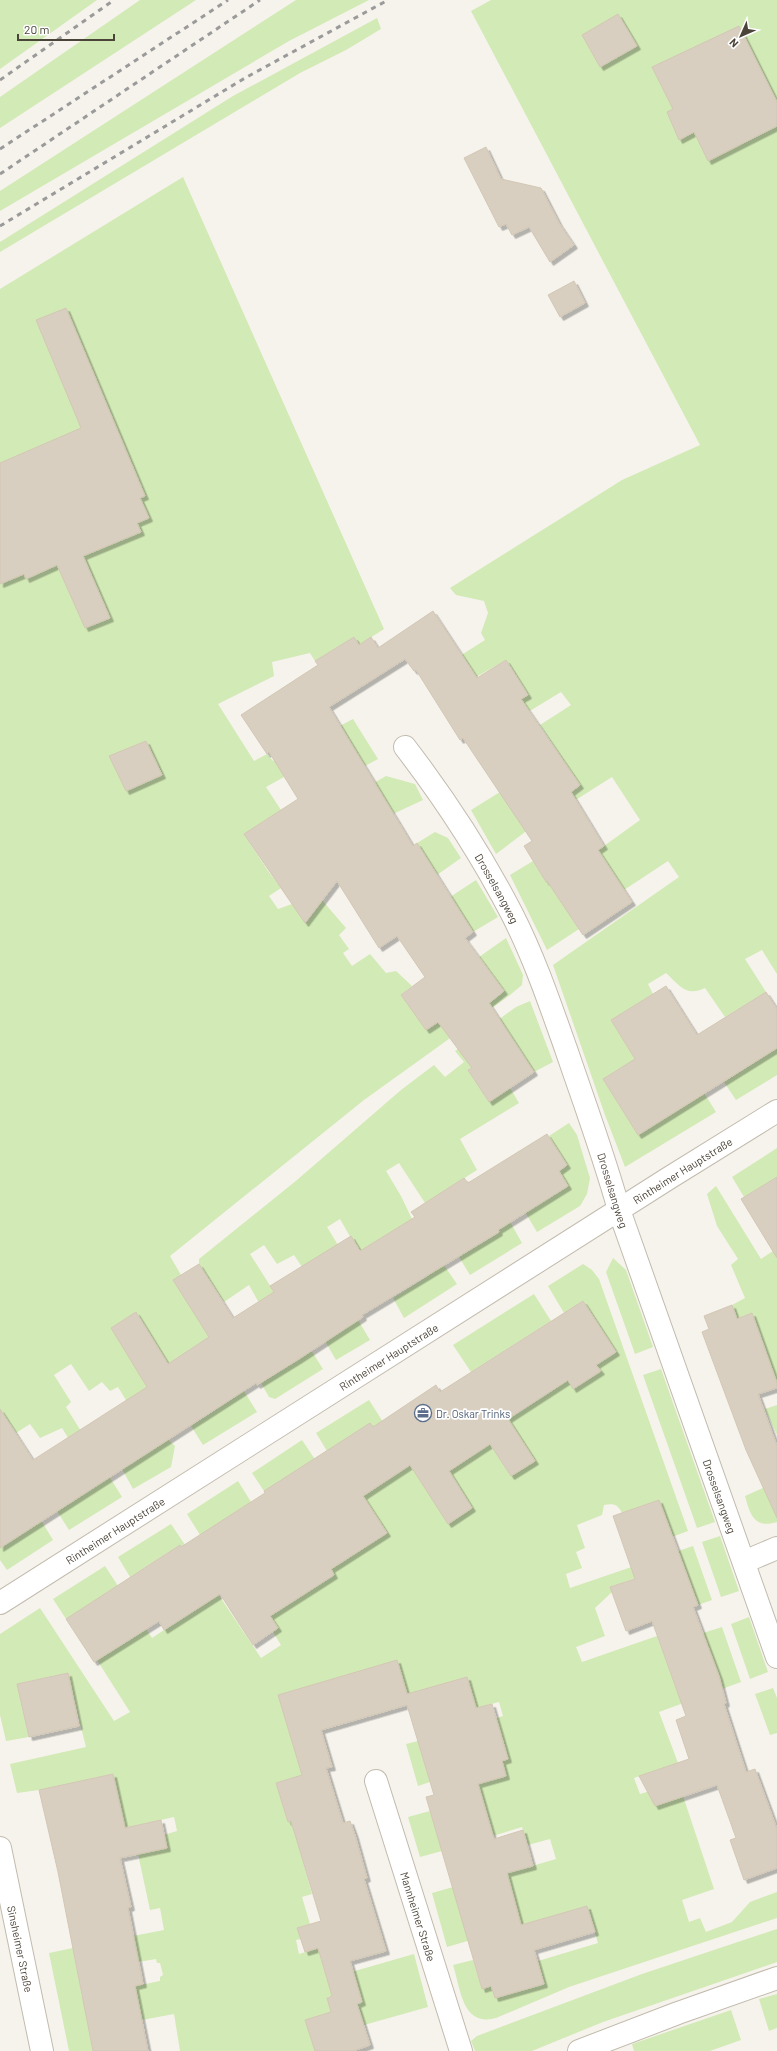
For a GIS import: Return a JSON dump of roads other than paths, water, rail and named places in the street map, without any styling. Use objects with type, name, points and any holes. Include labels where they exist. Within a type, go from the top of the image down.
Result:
[{"type":"street","name":"Drosselsangweg","points":[[405,747],[428,777],[475,849],[513,915],[544,989],[609,1174],[619,1210],[777,1656]]},
{"type":"street","name":"Rintheimer Hauptstraße","points":[[0,1603],[777,1111]]},
{"type":"street","points":[[744,1562],[777,1548]]},
{"type":"street","name":"Mannheimer Straße","points":[[376,1781],[461,2051]]},
{"type":"street","name":"Sinsheimer Straße","points":[[0,1848],[42,2051]]},
{"type":"street","points":[[579,2051],[678,2013],[777,1978]]},
{"type":"railway","points":[[0,80],[114,0]]},
{"type":"railway","points":[[0,149],[228,0]]},
{"type":"railway","points":[[0,174],[260,0]]},
{"type":"railway","points":[[0,226],[245,78],[388,0]]},
{"type":"place","name":"Dr. Oskar Trinks","points":[[423,1413]]}]
